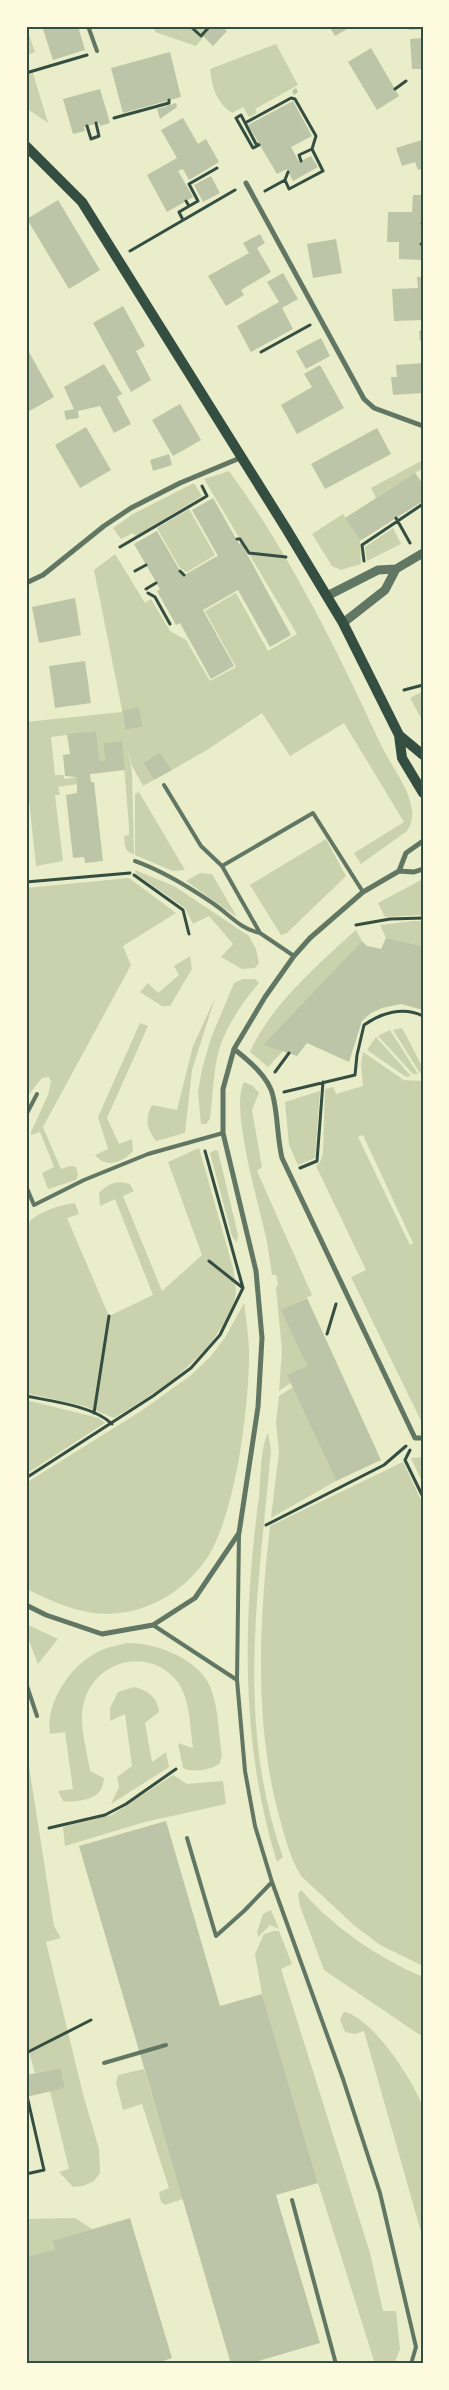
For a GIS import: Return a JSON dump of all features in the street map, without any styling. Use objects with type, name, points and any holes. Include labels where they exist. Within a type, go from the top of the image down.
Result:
[{"type":"main road","points":[[26,146],[82,202],[343,623],[399,735],[402,758],[423,794]]},
{"type":"main road","points":[[399,735],[423,755]]},
{"type":"street","points":[[246,183],[364,399],[370,405],[423,426]]},
{"type":"street","points":[[26,583],[37,579],[104,526],[132,508],[180,482],[240,458]]},
{"type":"street","points":[[326,596],[378,570],[396,569],[423,553]]},
{"type":"street","points":[[343,623],[385,590],[396,569]]},
{"type":"street","points":[[399,871],[406,853],[423,841]]},
{"type":"street","points":[[26,1605],[46,1616],[102,1634],[153,1625],[195,1598],[239,1533],[258,1407],[262,1338],[256,1271],[223,1133],[222,1089],[234,1049],[265,997],[294,956],[329,920],[363,892],[399,871],[414,872],[423,869]]},
{"type":"street","points":[[234,1049],[267,1082],[273,1094],[278,1141],[290,1173],[415,1438],[423,1438]]},
{"type":"lane","points":[[88,26],[97,51]]},
{"type":"lane","points":[[164,785],[201,846],[222,866],[260,933]]},
{"type":"lane","points":[[222,866],[313,813],[363,892]]},
{"type":"lane","points":[[135,860],[176,880],[216,905],[246,930],[260,933],[294,956]]},
{"type":"lane","points":[[26,1115],[37,1094]]},
{"type":"lane","points":[[26,1186],[34,1205],[84,1180],[148,1154],[223,1133]]},
{"type":"lane","points":[[239,1533],[237,1680],[245,1771],[255,1826],[272,1882],[343,2079],[380,2192],[416,2347],[411,2362]]},
{"type":"lane","points":[[153,1625],[237,1680]]},
{"type":"lane","points":[[26,1683],[37,1716]]},
{"type":"lane","points":[[187,1838],[216,1936],[272,1882]]},
{"type":"lane","points":[[104,2062],[166,2045]]},
{"type":"lane","points":[[292,2200],[336,2364]]},
{"type":"path","points":[[190,26],[201,36],[210,26]]},
{"type":"path","points":[[26,73],[97,51]]},
{"type":"path","points":[[395,89],[406,81]]},
{"type":"path","points":[[245,123],[267,113],[291,98],[295,99],[316,136],[312,149],[323,171],[289,189],[285,180]]},
{"type":"path","points":[[114,118],[169,103],[169,100]]},
{"type":"path","points":[[241,115],[245,123],[256,144],[259,145],[253,148],[236,118],[241,115]]},
{"type":"path","points":[[88,126],[91,139],[99,136],[96,123]]},
{"type":"path","points":[[301,161],[299,155],[312,149]]},
{"type":"path","points":[[183,220],[179,212],[198,201],[189,184],[217,168]]},
{"type":"path","points":[[262,185],[265,192],[285,180],[288,172]]},
{"type":"path","points":[[129,252],[246,183]]},
{"type":"path","points":[[186,201],[189,206]]},
{"type":"path","points":[[261,352],[320,320]]},
{"type":"path","points":[[120,548],[206,494],[211,499]]},
{"type":"path","points":[[364,563],[362,544],[397,519],[423,504]]},
{"type":"path","points":[[397,519],[410,543]]},
{"type":"path","points":[[153,527],[156,531]]},
{"type":"path","points":[[236,539],[240,539],[249,553],[286,558]]},
{"type":"path","points":[[135,571],[146,565]]},
{"type":"path","points":[[180,571],[184,575]]},
{"type":"path","points":[[146,589],[156,583]]},
{"type":"path","points":[[148,593],[155,596],[170,624]]},
{"type":"path","points":[[404,690],[423,685]]},
{"type":"path","points":[[131,873],[135,860]]},
{"type":"path","points":[[26,882],[131,873],[183,910],[189,934]]},
{"type":"path","points":[[356,925],[390,919],[423,918]]},
{"type":"path","points":[[273,1094],[355,1075],[357,1055],[364,1025],[375,1017],[406,1011],[423,1016]]},
{"type":"path","points":[[267,1082],[290,1053]]},
{"type":"path","points":[[290,1173],[317,1161],[322,1082]]},
{"type":"path","points":[[26,1478],[112,1424],[191,1368],[220,1335],[243,1288],[205,1149],[199,1140]]},
{"type":"path","points":[[209,1261],[243,1288]]},
{"type":"path","points":[[327,1334],[337,1301],[346,1292]]},
{"type":"path","points":[[94,1413],[109,1316]]},
{"type":"path","points":[[26,1396],[94,1413],[106,1418],[112,1424]]},
{"type":"path","points":[[415,1438],[405,1460],[423,1496]]},
{"type":"path","points":[[266,1525],[384,1465],[415,1438]]},
{"type":"path","points":[[50,1828],[105,1815],[126,1804],[176,1769]]},
{"type":"path","points":[[26,2053],[92,2020]]},
{"type":"path","points":[[26,2174],[44,2170],[27,2096]]},
{"type":"green space","points":[[26,26],[35,52],[26,56]]},
{"type":"green space","points":[[154,26],[212,26],[196,46],[155,32]]},
{"type":"green space","points":[[276,44],[298,85],[255,109],[257,113],[249,117],[243,107],[232,113],[222,104],[216,94],[210,69]]},
{"type":"green space","points":[[33,73],[48,123],[26,108],[26,75]]},
{"type":"green space","points":[[423,460],[423,468],[376,498],[371,488]]},
{"type":"green space","points":[[229,471],[273,536],[330,639],[381,745],[407,793],[412,813],[410,826],[407,831],[361,864],[354,853],[404,822],[344,723],[290,756],[262,713],[207,750],[172,770],[160,752],[143,763],[154,780],[143,786],[132,766],[128,749],[132,773],[134,854],[127,850],[124,836],[129,835],[129,827],[122,741],[103,743],[105,760],[100,761],[96,731],[51,737],[55,775],[63,775],[65,779],[77,777],[78,784],[58,787],[60,795],[55,795],[63,861],[36,866],[26,772],[26,722],[122,712],[125,730],[143,727],[139,707],[122,710],[94,570],[115,554],[145,603],[151,599],[170,631],[186,640],[210,681],[236,667],[205,611],[236,593],[268,651],[297,634],[204,479]]},
{"type":"green space","points":[[194,483],[202,496],[136,536],[133,533],[121,539],[113,528],[133,514]]},
{"type":"green space","points":[[189,509],[215,555],[187,572],[180,568],[157,528]]},
{"type":"green space","points":[[343,514],[360,541],[361,564],[341,570],[332,566],[312,534]]},
{"type":"green space","points":[[393,528],[401,544],[367,561],[365,547]]},
{"type":"green space","points":[[423,691],[423,722],[410,698]]},
{"type":"green space","points":[[139,792],[185,870],[173,871],[135,855],[135,794]]},
{"type":"green space","points":[[326,839],[346,876],[287,933],[281,935],[250,885]]},
{"type":"green space","points":[[135,870],[174,886],[249,936],[256,949],[259,963],[255,968],[242,969],[221,957],[233,944],[209,916],[193,924],[185,908],[136,874]]},
{"type":"green space","points":[[200,873],[212,874],[237,917],[186,881]]},
{"type":"green space","points":[[129,878],[176,913],[123,946],[131,965],[43,1127],[61,1169],[70,1166],[76,1167],[78,1175],[76,1180],[48,1189],[42,1173],[54,1167],[40,1132],[31,1135],[31,1132],[48,1095],[51,1082],[49,1077],[42,1078],[26,1098],[26,888]]},
{"type":"green space","points":[[423,879],[423,915],[385,917],[378,903]]},
{"type":"green space","points":[[423,921],[423,946],[386,938],[380,925]]},
{"type":"green space","points":[[356,930],[362,941],[264,1045],[283,1051],[268,1067],[250,1052],[259,1035],[270,1018],[297,986]]},
{"type":"green space","points":[[190,956],[192,969],[170,1006],[162,1006],[140,992],[148,983],[158,993],[179,975],[174,966]]},
{"type":"green space","points":[[243,979],[255,979],[259,983],[236,1015],[222,1041],[215,1067],[210,1119],[206,1124],[201,1124],[198,1092],[202,1069],[211,1038],[234,983]]},
{"type":"green space","points":[[215,998],[192,1070],[185,1133],[156,1141],[150,1132],[147,1120],[152,1105],[177,1110],[193,1046]]},
{"type":"green space","points":[[140,1023],[148,1026],[107,1118],[119,1144],[132,1139],[133,1151],[120,1161],[105,1162],[95,1155],[108,1149],[98,1117]]},
{"type":"green space","points":[[402,1028],[423,1068],[423,1073],[420,1073],[393,1030]]},
{"type":"green space","points":[[390,1030],[418,1074],[413,1074],[378,1036]]},
{"type":"green space","points":[[376,1037],[411,1076],[406,1077],[367,1050]]},
{"type":"green space","points":[[363,1052],[404,1080],[423,1081],[423,1425],[351,1277],[366,1270],[316,1166],[320,1162],[323,1153],[325,1089],[333,1087],[336,1094],[363,1086],[361,1065]],"holes":[[[363,1135],[413,1243],[410,1245],[358,1137]]]},
{"type":"green space","points":[[244,1082],[253,1086],[259,1093],[252,1110],[262,1167],[257,1171],[312,1295],[282,1310],[307,1366],[288,1375],[291,1383],[279,1391],[282,1350],[276,1288],[278,1284],[276,1275],[272,1275],[266,1238],[243,1133],[240,1112]]},
{"type":"green space","points":[[320,1091],[315,1158],[298,1165],[289,1145],[285,1102]]},
{"type":"green space","points":[[199,1148],[233,1268],[236,1294],[225,1321],[213,1339],[184,1370],[150,1396],[114,1418],[84,1406],[26,1393],[26,1225],[36,1216],[48,1210],[75,1203],[79,1214],[67,1218],[109,1316],[153,1295],[115,1199],[100,1206],[99,1193],[113,1183],[130,1184],[134,1191],[123,1196],[162,1291],[202,1255],[168,1162]]},
{"type":"green space","points":[[215,1150],[218,1151],[238,1235],[237,1243],[232,1236],[210,1153]]},
{"type":"green space","points":[[244,1303],[248,1331],[249,1371],[244,1427],[233,1489],[225,1517],[216,1542],[205,1561],[195,1574],[170,1595],[142,1608],[126,1612],[110,1614],[85,1612],[59,1604],[26,1589],[26,1483],[141,1411],[190,1376],[211,1356],[226,1336]]},
{"type":"green space","points":[[293,1387],[336,1481],[271,1518],[279,1452],[276,1423],[279,1396]]},
{"type":"green space","points":[[26,1400],[99,1418],[105,1423],[26,1474]]},
{"type":"green space","points":[[268,1433],[271,1450],[257,1604],[254,1655],[255,1705],[259,1756],[268,1806],[283,1857],[277,1862],[256,1772],[248,1680],[250,1588],[262,1455]]},
{"type":"green space","points":[[423,1457],[423,1484],[411,1458]]},
{"type":"green space","points":[[403,1462],[423,1504],[423,1966],[380,1945],[355,1926],[301,1876],[291,1855],[279,1816],[271,1780],[262,1708],[261,1635],[270,1526]]},
{"type":"green space","points":[[26,1624],[58,1639],[38,1664],[26,1633]]},
{"type":"green space","points":[[128,1643],[149,1645],[171,1652],[191,1664],[206,1679],[216,1706],[222,1755],[220,1763],[202,1770],[187,1770],[183,1768],[178,1743],[193,1748],[189,1713],[181,1688],[177,1681],[165,1670],[152,1664],[138,1661],[124,1663],[111,1668],[99,1676],[90,1688],[82,1710],[82,1728],[90,1771],[104,1778],[102,1788],[95,1795],[87,1799],[63,1801],[58,1791],[73,1789],[65,1732],[50,1734],[51,1710],[62,1687],[78,1666],[98,1652]]},
{"type":"green space","points":[[134,1687],[144,1690],[157,1703],[159,1712],[145,1723],[152,1762],[166,1752],[169,1767],[111,1804],[119,1787],[117,1777],[132,1766],[125,1714],[110,1721],[110,1708],[118,1692]]},
{"type":"green space","points":[[26,1747],[54,1926],[61,1938],[46,1942],[83,2094],[99,2149],[100,2173],[94,2181],[83,2186],[73,2187],[59,2172],[69,2169],[50,2091],[65,2088],[61,2068],[35,2073],[26,2042]]},
{"type":"green space","points":[[173,1775],[187,1784],[223,1781],[226,1804],[145,1822],[65,1846],[63,1827],[112,1815]]},
{"type":"green space","points":[[301,1890],[327,1917],[357,1940],[389,1961],[423,1977],[423,2037],[324,1970],[300,1906],[298,1894]]},
{"type":"green space","points":[[271,1910],[279,1929],[270,1925],[258,1937],[257,1932],[263,1914]]},
{"type":"green space","points":[[279,1931],[292,1964],[281,1969],[370,2253],[383,2311],[396,2311],[400,2349],[394,2364],[375,2364],[318,2183],[262,1994],[255,1954],[264,1934]]},
{"type":"green space","points":[[344,2012],[355,2016],[379,2037],[402,2067],[423,2108],[423,2239],[364,2031],[355,2034],[345,2032],[340,2019]]},
{"type":"green space","points":[[144,2069],[183,2199],[165,2205],[161,2202],[159,2192],[169,2188],[142,2104],[123,2110],[116,2083],[118,2075]]},
{"type":"green space","points":[[75,2218],[92,2229],[52,2242],[55,2249],[26,2257],[26,2219]]},
{"type":"building","points":[[42,26],[78,26],[85,50],[53,60]]},
{"type":"building","points":[[212,26],[222,26],[227,31],[213,46],[203,36]]},
{"type":"building","points":[[329,26],[352,26],[335,36]]},
{"type":"building","points":[[408,26],[423,26],[423,29],[409,30]]},
{"type":"building","points":[[423,38],[423,69],[412,69],[410,39]]},
{"type":"building","points":[[371,48],[399,96],[377,110],[348,62]]},
{"type":"building","points":[[170,52],[181,97],[123,113],[111,68]]},
{"type":"building","points":[[296,88],[298,92],[294,95],[292,91]]},
{"type":"building","points":[[100,89],[110,123],[100,126],[99,123],[84,127],[85,131],[73,134],[63,99]]},
{"type":"building","points":[[293,101],[312,136],[291,147],[299,162],[311,156],[318,167],[293,181],[287,169],[277,174],[248,125]]},
{"type":"building","points":[[176,103],[177,107],[160,119],[157,109]]},
{"type":"building","points":[[183,118],[198,144],[206,139],[219,162],[189,180],[183,169],[178,171],[193,197],[167,212],[147,175],[177,158],[161,130]]},
{"type":"building","points":[[422,140],[423,168],[418,170],[415,162],[402,166],[396,148]]},
{"type":"building","points":[[211,176],[220,193],[203,202],[194,185]]},
{"type":"building","points":[[413,195],[423,195],[423,260],[399,259],[399,242],[387,242],[388,212],[412,212]]},
{"type":"building","points":[[58,200],[100,270],[69,289],[27,219]]},
{"type":"building","points":[[260,234],[265,243],[257,248],[271,272],[241,290],[244,295],[226,306],[208,276],[249,253],[243,243]]},
{"type":"building","points":[[336,239],[342,273],[313,278],[307,244]]},
{"type":"building","points":[[283,273],[298,299],[282,308],[293,329],[251,352],[237,326],[279,302],[267,282]]},
{"type":"building","points":[[417,277],[423,277],[423,320],[394,321],[392,289],[418,288]]},
{"type":"building","points":[[123,306],[145,346],[136,351],[151,380],[131,392],[93,323]]},
{"type":"building","points":[[423,330],[423,341],[420,341],[419,331]]},
{"type":"building","points":[[321,338],[330,356],[306,369],[296,351]]},
{"type":"building","points":[[29,352],[54,397],[26,413],[26,354]]},
{"type":"building","points":[[423,363],[423,393],[393,395],[391,377],[397,377],[396,365]]},
{"type":"building","points":[[104,364],[122,394],[117,397],[131,424],[114,433],[100,406],[78,411],[79,418],[66,420],[64,411],[74,409],[64,387]]},
{"type":"building","points":[[320,365],[344,408],[297,434],[281,405],[312,387],[304,374]]},
{"type":"building","points":[[180,404],[201,440],[173,456],[152,420]]},
{"type":"building","points":[[86,427],[111,470],[80,488],[55,445]]},
{"type":"building","points":[[377,428],[391,454],[325,489],[311,464]]},
{"type":"building","points":[[169,454],[172,465],[153,471],[150,460]]},
{"type":"building","points":[[415,473],[423,484],[423,501],[360,541],[345,518]]},
{"type":"building","points":[[213,498],[239,544],[241,543],[291,635],[270,647],[238,590],[203,610],[234,666],[211,679],[180,623],[176,625],[157,591],[160,589],[134,544],[157,531],[183,576],[218,556],[192,510]]},
{"type":"building","points":[[75,598],[81,635],[39,643],[32,607]]},
{"type":"building","points":[[85,661],[91,703],[55,708],[49,666]]},
{"type":"building","points":[[139,707],[143,727],[125,730],[122,710]]},
{"type":"building","points":[[96,731],[100,761],[105,760],[103,743],[122,741],[125,770],[90,774],[91,782],[94,782],[103,861],[85,863],[84,857],[73,858],[66,795],[77,793],[77,777],[65,776],[63,755],[70,754],[67,734]]},
{"type":"building","points":[[160,752],[172,770],[154,780],[143,763]]},
{"type":"building","points":[[386,938],[423,946],[423,1010],[401,1004],[382,1008],[371,1013],[362,1021],[349,1062],[307,1043],[297,1056],[263,1045],[362,941],[367,946],[381,949]]},
{"type":"building","points":[[307,1298],[381,1460],[336,1481],[287,1375],[307,1366],[281,1310]]},
{"type":"building","points":[[166,1821],[220,2006],[262,1994],[318,2183],[276,2195],[320,2343],[248,2364],[231,2364],[79,1846]]},
{"type":"building","points":[[61,2068],[65,2088],[26,2097],[26,2075]]},
{"type":"building","points":[[130,2218],[172,2358],[154,2364],[26,2364],[26,2257],[55,2249],[52,2241]]}]
